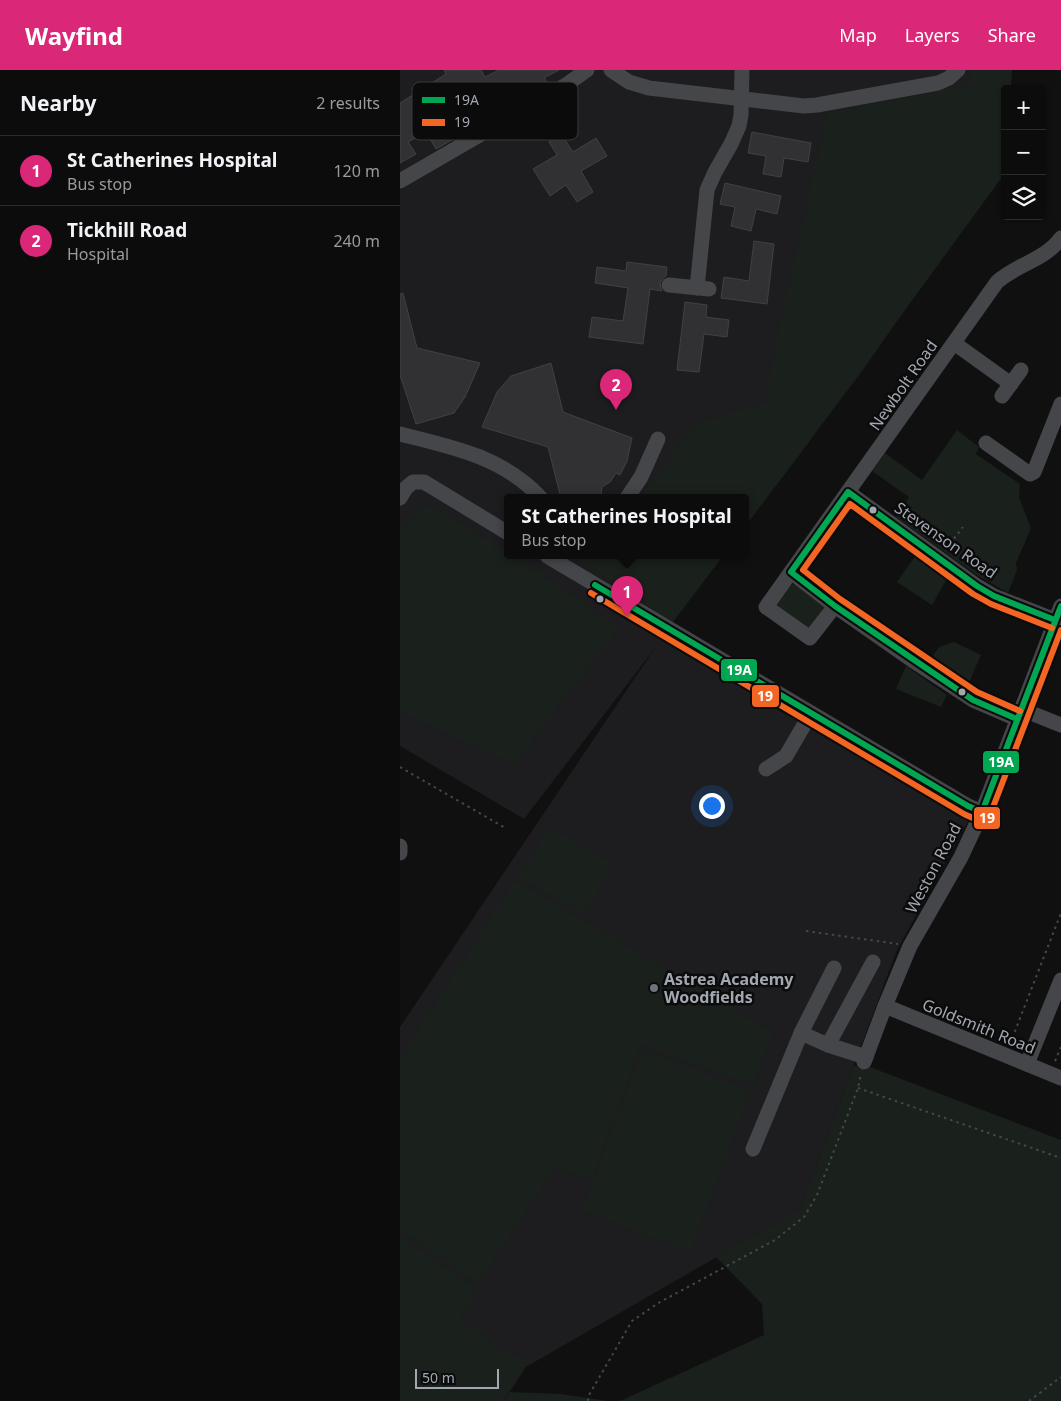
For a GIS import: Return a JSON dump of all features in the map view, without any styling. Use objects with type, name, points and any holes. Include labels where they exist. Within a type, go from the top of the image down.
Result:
[{"type":"street","points":[[570,82],[587,70]]},
{"type":"street","points":[[611,70],[629,82],[649,88],[804,106],[938,83],[949,78],[958,70]]},
{"type":"street","points":[[669,285],[703,288],[707,190],[736,134],[741,115],[742,70]]},
{"type":"street","points":[[400,181],[471,140]]},
{"type":"street","name":"Newbolt Road","points":[[835,606],[810,638],[766,607],[997,282],[1007,273],[1047,253],[1061,238]]},
{"type":"street","points":[[954,343],[1011,384]]},
{"type":"street","points":[[1002,396],[1022,370]]},
{"type":"street","points":[[986,444],[1030,474],[1034,472],[1061,404]]},
{"type":"street","points":[[400,434],[466,451],[490,460],[512,473],[536,494]]},
{"type":"street","points":[[630,494],[641,477],[658,439]]},
{"type":"street","points":[[400,498],[406,488],[413,482],[424,482],[504,531]]},
{"type":"street","name":"Stevenson Road","points":[[848,492],[977,586],[994,596],[1058,613]]},
{"type":"street","points":[[552,559],[968,806],[982,812]]},
{"type":"street","points":[[791,572],[835,606],[973,700],[1061,725]]},
{"type":"street","name":"Weston Road","points":[[865,1060],[910,946],[961,856],[982,812],[1058,613]]},
{"type":"street","points":[[766,769],[786,756],[811,713]]},
{"type":"street","points":[[400,846],[400,854]]},
{"type":"street","points":[[828,1045],[872,962]]},
{"type":"street","points":[[753,1149],[801,1033],[834,968]]},
{"type":"street","points":[[1027,1064],[1061,980]]},
{"type":"street","name":"Goldsmith Road","points":[[885,1006],[1056,1076]]},
{"type":"street","points":[[801,1033],[865,1060]]},
{"type":"path","points":[[940,558],[963,527]]},
{"type":"path","points":[[400,767],[506,829]]},
{"type":"path","points":[[1006,1055],[1061,913]]},
{"type":"path","points":[[806,931],[910,946]]},
{"type":"path","points":[[1056,1076],[1061,1047]]},
{"type":"path","points":[[588,1401],[589,1395],[632,1322],[660,1302],[775,1240],[804,1217],[817,1195],[858,1088],[865,1060]]},
{"type":"path","points":[[858,1088],[1061,1158]]},
{"type":"path","points":[[1029,1401],[1061,1377]]},
{"type":"shaded area","points":[[400,70],[1007,70],[1005,85],[1001,85],[1001,118],[993,181],[866,366],[749,521],[749,494],[504,494],[504,559],[721,559],[662,638],[970,818],[897,950],[800,1209],[526,1367],[504,1401],[400,1401],[400,1027],[655,648],[524,819],[400,746]]},
{"type":"shaded area","points":[[969,70],[1012,70],[1011,85],[1001,85],[1001,178],[749,521],[749,494],[641,494],[697,423],[765,403],[776,341],[827,113],[970,85]]},
{"type":"shaded area","points":[[957,430],[979,447],[976,454],[1020,484],[1019,497],[1031,528],[1016,563],[1017,570],[1008,593],[975,574],[896,517],[909,497],[872,471],[885,453],[922,480]]},
{"type":"shaded area","points":[[428,504],[504,551],[504,559],[517,559],[582,601],[618,629],[514,765],[400,712],[400,531]]},
{"type":"shaded area","points":[[916,555],[948,577],[932,605],[897,582]]},
{"type":"shaded area","points":[[576,559],[721,559],[673,622]]},
{"type":"shaded area","points":[[795,584],[825,606],[810,630],[777,612],[775,604],[791,585]]},
{"type":"shaded area","points":[[954,642],[981,655],[967,687],[930,660],[939,647]]},
{"type":"shaded area","points":[[906,666],[947,695],[941,707],[896,689]]},
{"type":"shaded area","points":[[549,826],[614,864],[584,914],[519,877]]},
{"type":"shaded area","points":[[515,880],[774,1033],[753,1085],[641,1045],[591,1180],[556,1167],[478,1284],[400,1229],[400,1058]]},
{"type":"shaded area","points":[[643,1049],[751,1091],[690,1252],[582,1210]]},
{"type":"shaded area","points":[[854,1065],[865,1070],[870,1067],[1061,1140],[1061,1401],[620,1401],[764,1335],[762,1304],[716,1257],[800,1209]]},
{"type":"shaded area","points":[[400,1236],[477,1290],[460,1316],[498,1350],[528,1360],[502,1401],[400,1401]]},
{"type":"shaded area","points":[[510,1392],[561,1394],[608,1401],[504,1401]]},
{"type":"building","points":[[444,70],[481,70],[485,77],[499,70],[559,70],[544,78],[547,82],[433,82],[446,74]]},
{"type":"building","points":[[412,95],[412,140],[408,142],[416,154],[400,163],[400,103]]},
{"type":"building","points":[[752,132],[811,143],[808,162],[784,158],[781,177],[763,174],[766,156],[748,153]]},
{"type":"building","points":[[596,138],[607,156],[581,171],[593,192],[577,202],[566,185],[550,196],[533,169],[557,155],[549,142],[552,140],[565,140],[573,152]]},
{"type":"building","points":[[431,140],[452,140],[436,149]]},
{"type":"building","points":[[725,183],[781,196],[777,214],[756,209],[751,231],[731,226],[735,207],[720,204]]},
{"type":"building","points":[[754,241],[774,244],[767,304],[721,298],[724,277],[749,281]]},
{"type":"building","points":[[627,262],[667,267],[666,276],[660,284],[662,291],[650,289],[643,344],[589,337],[592,317],[623,321],[628,288],[595,283],[597,267],[626,271]]},
{"type":"building","points":[[403,293],[417,348],[480,363],[465,397],[454,413],[416,424],[400,375],[400,294]]},
{"type":"building","points":[[685,302],[707,305],[706,317],[729,320],[727,337],[704,334],[699,372],[677,370]]},
{"type":"building","points":[[551,363],[563,412],[632,438],[627,461],[620,475],[616,473],[610,482],[602,487],[601,494],[560,494],[548,447],[482,427],[497,392],[511,376]]},
{"type":"transit line","name":"19A","points":[[1017,719],[973,700],[835,606],[791,572],[848,492],[977,586],[994,596],[1055,620]]},
{"type":"transit line","name":"19","points":[[1020,711],[977,692],[840,599],[803,570],[850,504],[973,594],[991,604],[1052,628]]},
{"type":"transit line","name":"19A","points":[[595,585],[968,806],[982,812],[1061,606]]},
{"type":"transit line","name":"19","points":[[591,593],[964,814],[981,820],[990,815],[1061,630]]},
{"type":"place","name":"Tickhill Road","points":[[616,410]]},
{"type":"place","name":"St Catherines Hospital","points":[[627,617]]},
{"type":"place","name":"Astrea Academy Woodfields","points":[[654,988]]}]
